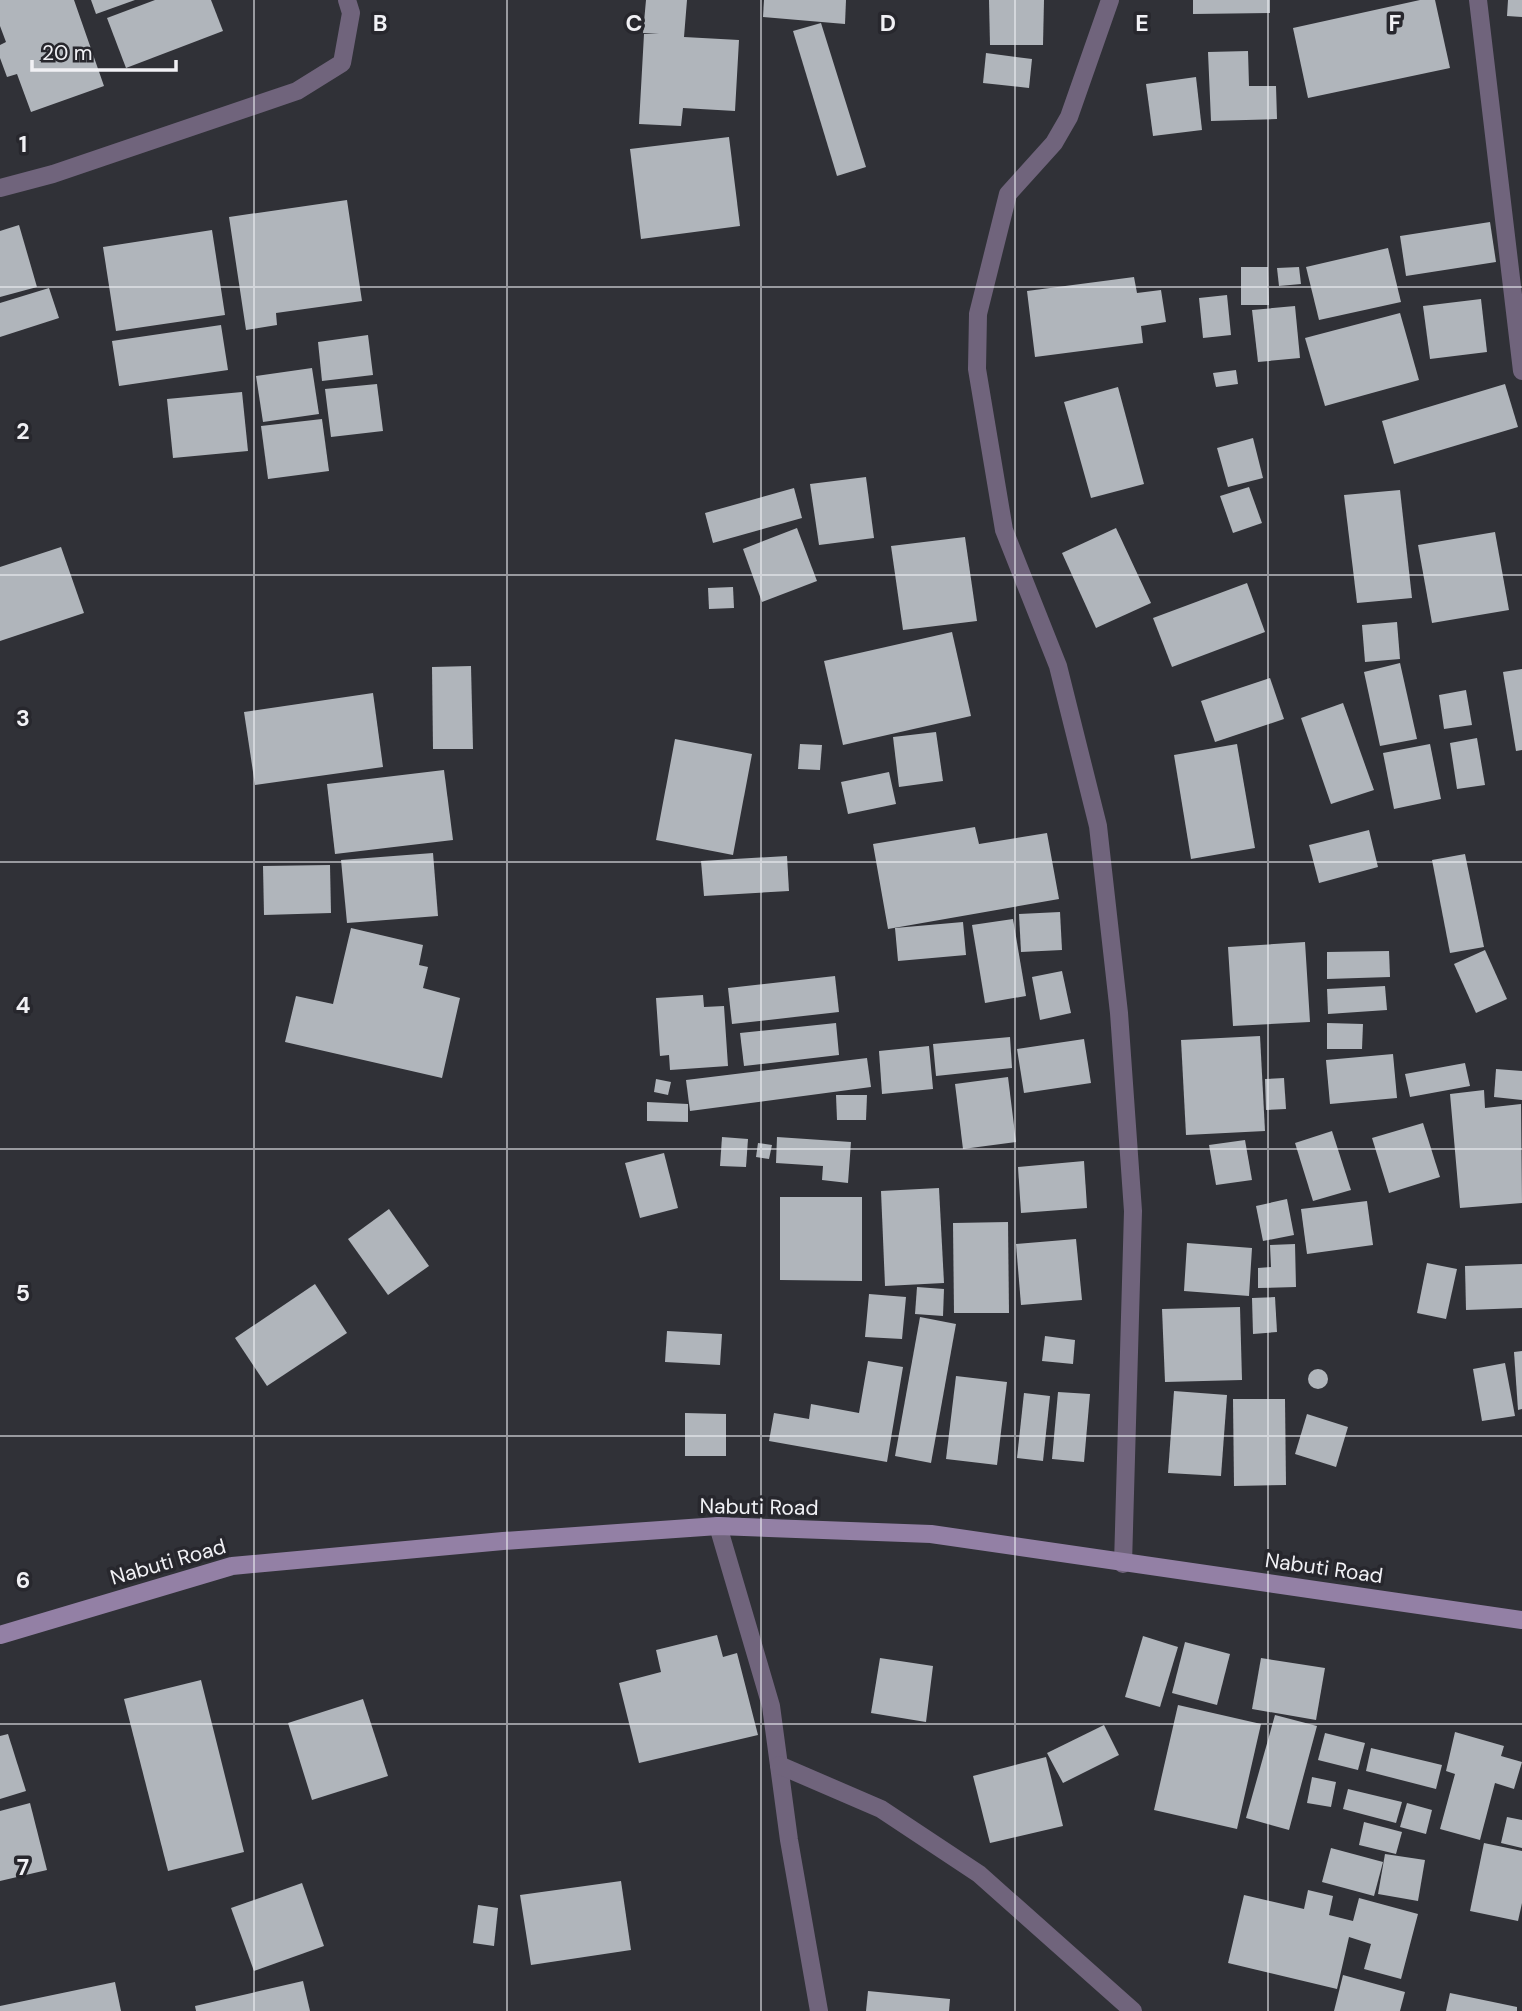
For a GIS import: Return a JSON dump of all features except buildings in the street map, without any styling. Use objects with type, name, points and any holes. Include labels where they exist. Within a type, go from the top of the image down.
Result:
[{"type":"street","points":[[0,188],[53,174],[297,91],[342,63],[351,13],[347,0]]},
{"type":"street","points":[[1110,0],[1069,117],[1054,143],[1008,194],[978,314],[977,369],[1004,530],[1058,666],[1098,825],[1118,1013],[1132,1211],[1123,1564]]},
{"type":"street","points":[[1478,0],[1522,371]]},
{"type":"street","points":[[718,1526],[771,1706],[819,2011]]},
{"type":"street","name":"Nabuti Road","points":[[0,1635],[232,1566],[503,1541],[718,1526],[930,1534],[1522,1620]]},
{"type":"street","points":[[779,1765],[881,1809],[979,1874],[1133,2011]]}]
